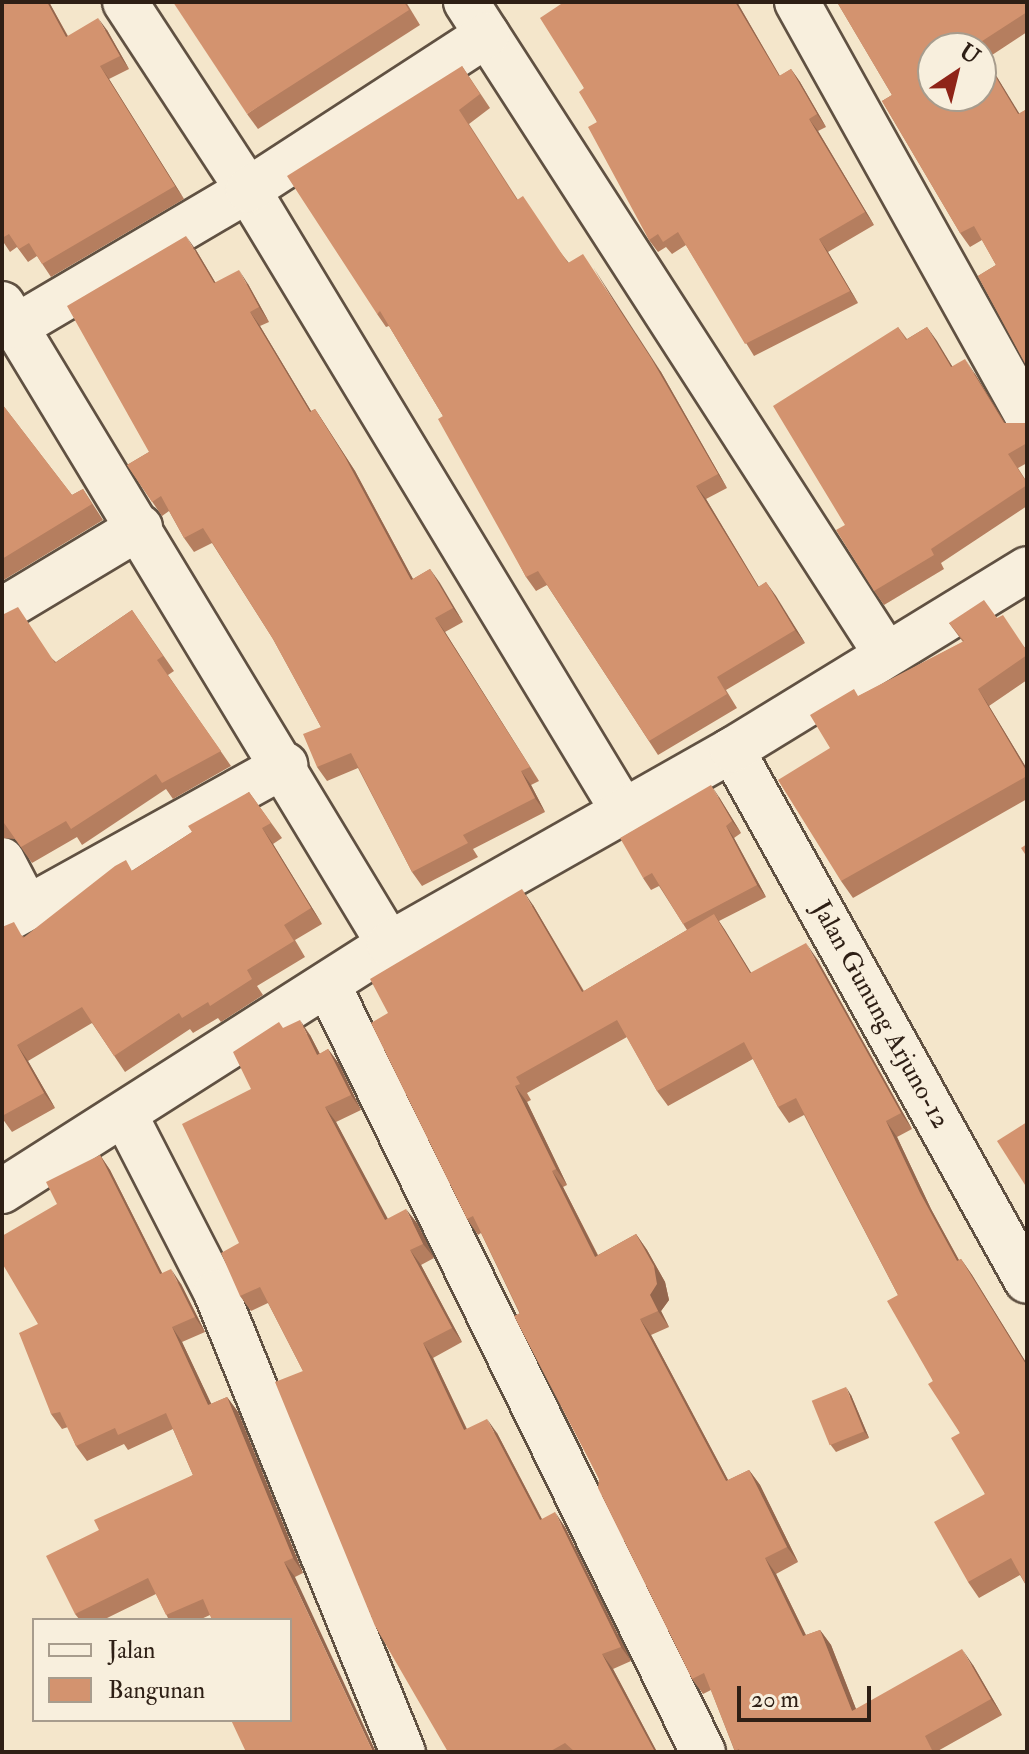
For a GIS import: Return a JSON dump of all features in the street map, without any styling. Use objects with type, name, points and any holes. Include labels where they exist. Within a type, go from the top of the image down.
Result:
[{"type":"street","points":[[125,2],[248,190],[622,809]]},
{"type":"street","points":[[797,2],[1027,416]]},
{"type":"street","points":[[389,944],[285,765],[10,315],[248,190],[474,11],[886,654]]},
{"type":"street","points":[[2,610],[140,527]]},
{"type":"street","points":[[5,1182],[125,1115],[389,944],[622,809],[732,750],[886,654],[1022,587]]},
{"type":"street","name":"Jalan Gunung Arjuno-12","points":[[732,750],[1027,1281]]},
{"type":"street","points":[[2,860],[15,915],[285,765]]},
{"type":"street","points":[[328,985],[703,1752]]},
{"type":"street","points":[[125,1115],[216,1292],[403,1752]]},
{"type":"building","points":[[2,2],[47,2],[66,37],[98,18],[120,56],[100,66],[175,186],[42,264],[29,243],[19,249],[9,234],[2,238]]},
{"type":"building","points":[[173,2],[404,2],[409,10],[247,114]]},
{"type":"building","points":[[564,2],[735,2],[779,76],[791,69],[817,114],[809,119],[865,212],[819,239],[850,291],[745,344],[678,232],[663,242],[658,234],[649,240],[588,127],[597,122],[579,92],[584,88],[540,18]]},
{"type":"building","points":[[837,2],[1027,2],[1027,12],[996,32],[917,32],[917,112],[997,112],[997,79],[1018,114],[1027,109],[1027,367],[978,276],[996,265],[974,226],[960,233],[882,101],[892,95]]},
{"type":"building","points":[[462,66],[480,94],[459,110],[517,200],[523,196],[568,263],[583,254],[651,358],[718,474],[696,486],[758,587],[766,582],[795,630],[717,677],[727,694],[649,741],[538,571],[526,577],[438,419],[443,416],[380,311],[377,314],[287,176]]},
{"type":"building","points":[[186,236],[214,283],[239,270],[259,307],[250,312],[310,412],[315,409],[345,457],[411,580],[430,569],[453,608],[435,618],[530,767],[521,771],[535,798],[463,835],[468,843],[412,872],[351,753],[317,767],[303,734],[321,727],[273,639],[203,528],[184,538],[161,496],[152,502],[127,465],[149,452],[67,306]]},
{"type":"building","points":[[898,327],[906,340],[927,327],[951,367],[965,359],[1004,423],[1027,423],[1027,443],[1008,454],[1027,485],[931,549],[934,555],[874,591],[836,530],[845,525],[773,406]]},
{"type":"building","points":[[2,404],[72,495],[83,489],[92,504],[2,559]]},
{"type":"building","points":[[984,600],[997,618],[1003,615],[1027,651],[1027,655],[978,689],[1027,776],[841,881],[778,780],[830,748],[810,715],[854,689],[858,696],[964,641],[949,623]]},
{"type":"building","points":[[18,607],[55,663],[132,610],[163,656],[157,660],[221,751],[162,783],[156,774],[71,829],[66,821],[21,847],[2,823],[2,615]]},
{"type":"building","points":[[711,785],[732,821],[726,826],[757,885],[683,924],[652,873],[643,878],[620,838]]},
{"type":"building","points":[[249,792],[271,823],[262,828],[311,908],[284,925],[294,941],[247,970],[252,979],[210,1006],[208,1002],[182,1018],[179,1013],[114,1056],[82,1007],[17,1045],[44,1093],[2,1116],[2,927],[14,922],[23,938],[115,866],[126,860],[132,871],[192,832],[188,826]]},
{"type":"building","points":[[522,889],[582,992],[714,914],[750,973],[806,943],[901,1113],[886,1121],[920,1193],[957,1261],[961,1259],[1027,1366],[1027,1587],[1011,1558],[968,1582],[934,1522],[985,1494],[951,1438],[960,1433],[928,1384],[933,1381],[887,1301],[898,1295],[796,1098],[778,1107],[744,1042],[657,1091],[617,1020],[516,1077],[520,1084],[515,1086],[556,1169],[552,1171],[595,1257],[636,1234],[654,1266],[657,1284],[650,1295],[658,1311],[640,1319],[726,1481],[749,1470],[787,1547],[765,1558],[803,1636],[820,1630],[852,1711],[962,1649],[991,1699],[925,1736],[933,1752],[735,1751],[704,1673],[692,1679],[598,1488],[599,1479],[514,1316],[520,1313],[473,1216],[467,1219],[371,1023],[388,1013],[370,979]]},
{"type":"building","points":[[300,1020],[317,1055],[328,1049],[351,1095],[325,1107],[385,1220],[406,1209],[423,1244],[410,1250],[452,1328],[423,1343],[464,1430],[487,1419],[540,1520],[555,1512],[621,1647],[602,1654],[655,1752],[575,1752],[565,1743],[549,1752],[448,1752],[375,1626],[275,1382],[303,1371],[260,1287],[240,1296],[221,1253],[239,1243],[182,1124],[251,1089],[233,1052],[279,1022],[283,1028]]},
{"type":"building","points":[[1027,1122],[1027,1188],[997,1141]]},
{"type":"building","points":[[100,1155],[160,1274],[171,1269],[195,1317],[172,1327],[208,1405],[227,1397],[293,1558],[284,1562],[373,1752],[246,1752],[232,1722],[292,1722],[292,1618],[211,1618],[203,1599],[166,1615],[148,1578],[75,1614],[46,1556],[99,1530],[94,1520],[193,1475],[166,1413],[118,1435],[115,1428],[76,1446],[60,1412],[51,1414],[19,1333],[38,1324],[2,1263],[2,1236],[57,1204],[46,1182]]},
{"type":"building","points":[[846,1387],[864,1432],[830,1445],[812,1401]]}]
